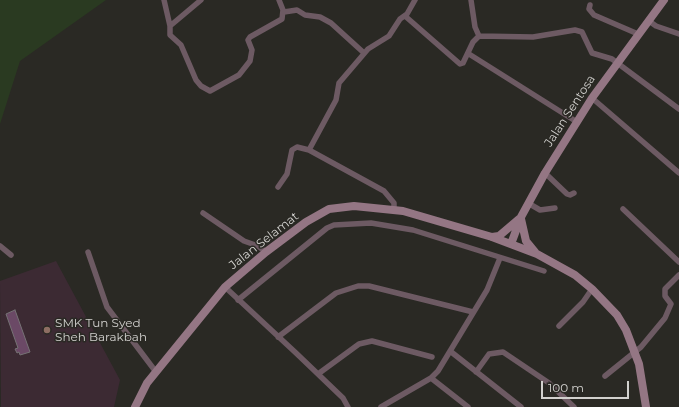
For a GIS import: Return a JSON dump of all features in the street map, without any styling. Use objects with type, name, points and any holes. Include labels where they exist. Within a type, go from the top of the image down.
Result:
[{"type":"main road","name":"Jalan Sentosa","points":[[511,244],[521,217],[544,173],[592,98],[664,0]]},
{"type":"main road","name":"Jalan Selamat","points":[[135,407],[147,383],[225,288],[266,252],[306,222],[329,209],[354,206],[394,210],[492,237],[537,254],[561,266],[592,289],[617,314],[635,351],[643,379],[646,407]]},
{"type":"main road","points":[[492,237],[499,236],[521,217],[526,241],[537,254]]},
{"type":"street","points":[[164,0],[170,26],[170,35],[181,45],[196,80],[201,86],[210,91],[238,75],[250,61],[252,50],[248,40],[250,37],[280,21],[284,12],[279,0]]},
{"type":"street","points":[[170,26],[201,0]]},
{"type":"street","points":[[309,150],[336,100],[339,83],[364,54],[389,36],[395,25],[405,16],[415,0]]},
{"type":"street","points":[[471,0],[475,27],[479,36]]},
{"type":"street","points":[[590,5],[589,9],[594,15],[638,34]]},
{"type":"street","points":[[284,12],[297,10],[305,14],[320,17],[331,23],[364,54]]},
{"type":"street","points":[[405,16],[456,62],[463,63],[469,54],[473,42],[479,36],[533,37],[575,30],[582,32],[592,53],[617,62],[679,109]]},
{"type":"street","points":[[649,21],[656,26],[679,34]]},
{"type":"street","points":[[469,54],[576,122]]},
{"type":"street","points":[[592,98],[679,173]]},
{"type":"street","points":[[278,187],[287,174],[292,150],[297,147],[309,150],[384,191],[394,203],[394,210]]},
{"type":"street","points":[[544,173],[567,194],[570,195],[574,193]]},
{"type":"street","points":[[528,203],[540,210],[555,208]]},
{"type":"street","points":[[623,209],[679,262]]},
{"type":"street","points":[[202,213],[238,237],[266,252]]},
{"type":"street","points":[[238,300],[326,228],[334,225],[371,223],[387,225],[440,238],[544,271]]},
{"type":"street","points":[[0,246],[12,255]]},
{"type":"street","points":[[88,252],[107,308],[156,372]]},
{"type":"street","points":[[381,407],[431,378],[450,351],[486,290],[500,258]]},
{"type":"street","points":[[605,376],[641,347],[665,318],[671,304],[665,296],[665,288],[679,275]]},
{"type":"street","points":[[278,337],[336,293],[358,286],[369,286],[473,312]]},
{"type":"street","points":[[225,288],[343,398],[348,407]]},
{"type":"street","points":[[559,326],[583,302],[592,289]]},
{"type":"street","points":[[318,374],[359,344],[372,341],[432,356]]},
{"type":"street","points":[[450,351],[521,407]]},
{"type":"street","points":[[476,372],[488,354],[503,352],[549,383],[574,407]]},
{"type":"street","points":[[431,378],[468,407]]},
{"type":"shaded area","name":"SMK Tun Syed Sheh Barakbah","points":[[56,261],[120,380],[114,407],[1,407],[0,281]]},
{"type":"green space","points":[[0,0],[106,0],[20,61],[0,124]]},
{"type":"building","points":[[15,310],[30,352],[20,355],[15,349],[18,348],[6,314]]},
{"type":"place","name":"SMK Tun Syed Sheh Barakbah","points":[[47,330]]}]
